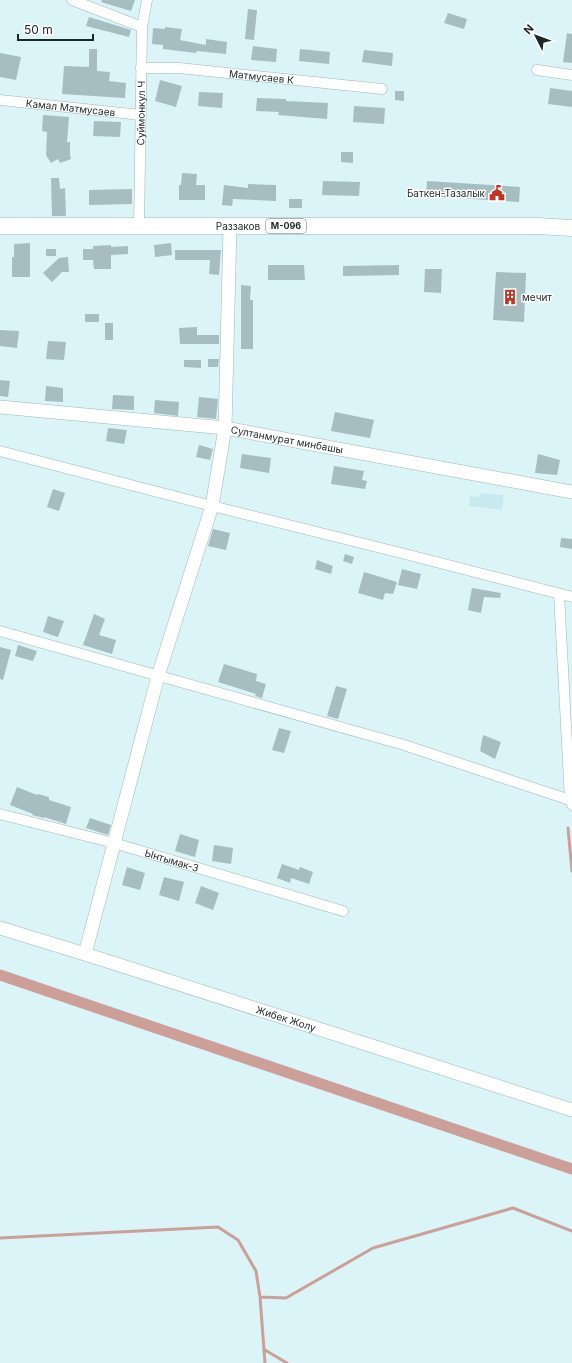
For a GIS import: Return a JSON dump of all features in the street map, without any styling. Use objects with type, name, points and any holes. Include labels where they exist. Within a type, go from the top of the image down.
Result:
[{"type":"main road","name":"Раззаков","points":[[0,226],[538,226],[572,228]]},
{"type":"street","points":[[72,0],[142,27]]},
{"type":"street","name":"Суймонкул Ч","points":[[139,226],[142,27],[148,0]]},
{"type":"street","name":"Матмусаев К","points":[[141,68],[179,68],[382,89]]},
{"type":"street","points":[[537,70],[572,75]]},
{"type":"street","name":"Камал Матмусаев","points":[[0,100],[141,115]]},
{"type":"street","points":[[85,954],[158,676],[212,506],[225,428],[230,226]]},
{"type":"street","name":"Султанмурат минбашы","points":[[0,407],[225,428],[572,492]]},
{"type":"street","points":[[0,451],[572,597]]},
{"type":"street","points":[[0,631],[404,745],[571,802],[559,594]]},
{"type":"street","name":"Ынтымак-3","points":[[0,814],[114,843],[343,911]]},
{"type":"street","name":"Жибек Жолу","points":[[0,928],[572,1110]]},
{"type":"shaded area","points":[[480,493],[504,495],[502,510],[469,506],[470,496],[479,497]]},
{"type":"building","points":[[102,0],[135,0],[131,11],[101,2]]},
{"type":"building","points":[[248,9],[257,10],[254,40],[245,39]]},
{"type":"building","points":[[448,13],[467,19],[464,29],[444,23]]},
{"type":"building","points":[[89,17],[131,30],[129,37],[86,26]]},
{"type":"building","points":[[165,27],[182,29],[180,40],[206,45],[206,39],[227,42],[226,54],[197,51],[196,53],[163,49],[163,45],[152,44],[153,28],[165,29]]},
{"type":"building","points":[[567,33],[572,34],[572,63],[563,62]]},
{"type":"building","points":[[253,46],[277,49],[276,62],[251,60]]},
{"type":"building","points":[[89,49],[97,49],[97,71],[110,72],[109,81],[126,83],[125,98],[62,94],[64,66],[89,67]]},
{"type":"building","points":[[300,49],[330,52],[329,64],[299,61]]},
{"type":"building","points":[[364,50],[393,53],[392,66],[362,62]]},
{"type":"building","points":[[0,53],[21,57],[16,80],[0,77]]},
{"type":"building","points":[[160,80],[182,86],[176,107],[155,101]]},
{"type":"building","points":[[550,88],[572,91],[572,107],[548,104]]},
{"type":"building","points":[[395,91],[404,91],[404,101],[395,100]]},
{"type":"building","points":[[199,92],[223,93],[222,108],[198,106]]},
{"type":"building","points":[[257,98],[328,103],[327,119],[278,115],[279,112],[256,111]]},
{"type":"building","points":[[354,106],[385,108],[384,124],[353,122]]},
{"type":"building","points":[[43,115],[69,117],[67,142],[70,142],[71,159],[60,163],[58,159],[51,163],[46,155],[47,132],[42,131]]},
{"type":"building","points":[[94,121],[121,122],[120,137],[93,136]]},
{"type":"building","points":[[341,152],[353,152],[353,163],[341,162]]},
{"type":"building","points":[[182,173],[197,174],[196,185],[205,185],[205,200],[179,200],[179,185],[181,185]]},
{"type":"building","points":[[51,178],[59,178],[60,189],[65,188],[66,216],[52,216]]},
{"type":"building","points":[[323,181],[360,182],[359,196],[322,195]]},
{"type":"building","points":[[427,181],[520,187],[519,202],[426,196]]},
{"type":"building","points":[[248,184],[276,185],[276,201],[233,199],[232,206],[222,205],[224,185],[248,188]]},
{"type":"building","points":[[132,189],[132,204],[89,205],[89,190]]},
{"type":"building","points":[[289,199],[302,199],[302,208],[289,208]]},
{"type":"building","points":[[30,243],[30,277],[12,277],[12,257],[14,257],[14,244]]},
{"type":"building","points":[[171,243],[172,255],[155,257],[154,245]]},
{"type":"building","points":[[111,245],[111,247],[128,246],[128,254],[111,255],[111,269],[94,269],[93,260],[83,260],[83,249],[93,249],[93,246]]},
{"type":"building","points":[[46,249],[56,249],[56,256],[46,256]]},
{"type":"building","points":[[175,250],[221,250],[219,275],[209,274],[210,260],[175,260]]},
{"type":"building","points":[[68,257],[69,272],[62,272],[52,282],[43,273],[59,258]]},
{"type":"building","points":[[268,265],[304,265],[305,280],[268,280]]},
{"type":"building","points":[[399,265],[399,275],[343,276],[343,266]]},
{"type":"building","points":[[425,269],[442,269],[441,293],[424,292]]},
{"type":"building","name":"мечит","points":[[496,272],[526,273],[524,322],[493,320]]},
{"type":"building","points":[[241,285],[251,286],[250,300],[253,300],[253,349],[241,349]]},
{"type":"building","points":[[85,314],[99,314],[99,322],[85,322]]},
{"type":"building","points":[[105,323],[113,323],[113,340],[105,340]]},
{"type":"building","points":[[197,327],[197,335],[219,335],[219,344],[180,344],[179,328]]},
{"type":"building","points":[[0,330],[19,331],[17,348],[0,346]]},
{"type":"building","points":[[48,341],[66,342],[64,360],[46,359]]},
{"type":"building","points":[[208,359],[219,359],[218,367],[208,367]]},
{"type":"building","points":[[184,360],[201,360],[201,368],[184,367]]},
{"type":"building","points":[[0,380],[10,381],[8,397],[0,396]]},
{"type":"building","points":[[46,386],[63,388],[63,402],[45,401]]},
{"type":"building","points":[[113,395],[134,396],[134,410],[112,409]]},
{"type":"building","points":[[199,397],[218,399],[216,419],[197,417]]},
{"type":"building","points":[[155,400],[179,402],[178,416],[154,413]]},
{"type":"building","points":[[335,412],[374,420],[370,438],[331,431]]},
{"type":"building","points":[[108,428],[127,430],[124,444],[106,441]]},
{"type":"building","points":[[199,445],[213,449],[210,460],[196,457]]},
{"type":"building","points":[[242,454],[271,458],[269,473],[240,468]]},
{"type":"building","points":[[538,454],[560,460],[557,475],[535,473]]},
{"type":"building","points":[[334,466],[364,471],[362,480],[367,481],[365,489],[331,484]]},
{"type":"building","points":[[53,489],[65,493],[59,511],[47,507]]},
{"type":"building","points":[[213,529],[230,533],[226,550],[208,546]]},
{"type":"building","points":[[561,538],[572,539],[572,549],[560,547]]},
{"type":"building","points":[[345,554],[354,557],[352,564],[343,561]]},
{"type":"building","points":[[317,560],[333,566],[331,574],[315,569]]},
{"type":"building","points":[[402,569],[421,574],[417,589],[398,585]]},
{"type":"building","points":[[364,572],[397,582],[393,594],[385,593],[383,600],[358,593]]},
{"type":"building","points":[[472,588],[501,593],[500,598],[484,597],[481,613],[468,610]]},
{"type":"building","points":[[94,614],[105,619],[99,635],[116,640],[112,654],[83,645]]},
{"type":"building","points":[[48,616],[64,621],[58,637],[43,632]]},
{"type":"building","points":[[18,645],[37,651],[33,661],[15,656]]},
{"type":"building","points":[[0,647],[11,650],[3,680],[0,679]]},
{"type":"building","points":[[224,664],[257,674],[256,681],[266,684],[262,698],[255,696],[256,694],[218,682]]},
{"type":"building","points":[[336,686],[347,689],[338,719],[327,716]]},
{"type":"building","points":[[279,728],[291,731],[284,753],[272,750]]},
{"type":"building","points":[[483,735],[501,742],[495,759],[480,751]]},
{"type":"building","points":[[17,787],[37,795],[49,797],[49,800],[71,807],[66,824],[32,815],[33,814],[10,805]]},
{"type":"building","points":[[90,818],[111,825],[108,835],[86,828]]},
{"type":"building","points":[[180,834],[199,840],[195,857],[175,851]]},
{"type":"building","points":[[214,845],[233,848],[231,864],[212,861]]},
{"type":"building","points":[[282,864],[299,870],[300,867],[313,872],[309,884],[291,878],[290,883],[277,878]]},
{"type":"building","points":[[127,867],[145,873],[140,890],[122,885]]},
{"type":"building","points":[[164,877],[184,882],[179,901],[159,895]]},
{"type":"building","points":[[201,886],[219,893],[213,910],[195,903]]},
{"type":"waterway","points":[[568,828],[572,871]]},
{"type":"waterway","points":[[0,975],[572,1169]]},
{"type":"waterway","points":[[260,1297],[286,1298],[373,1248],[513,1208],[572,1231]]},
{"type":"waterway","points":[[0,1238],[218,1227],[238,1240],[256,1271],[260,1297],[265,1363]]},
{"type":"waterway","points":[[265,1350],[287,1363]]},
{"type":"place","name":"Баткен-Тазалык","points":[[497,193]]},
{"type":"place","name":"мечит","points":[[510,297]]}]
